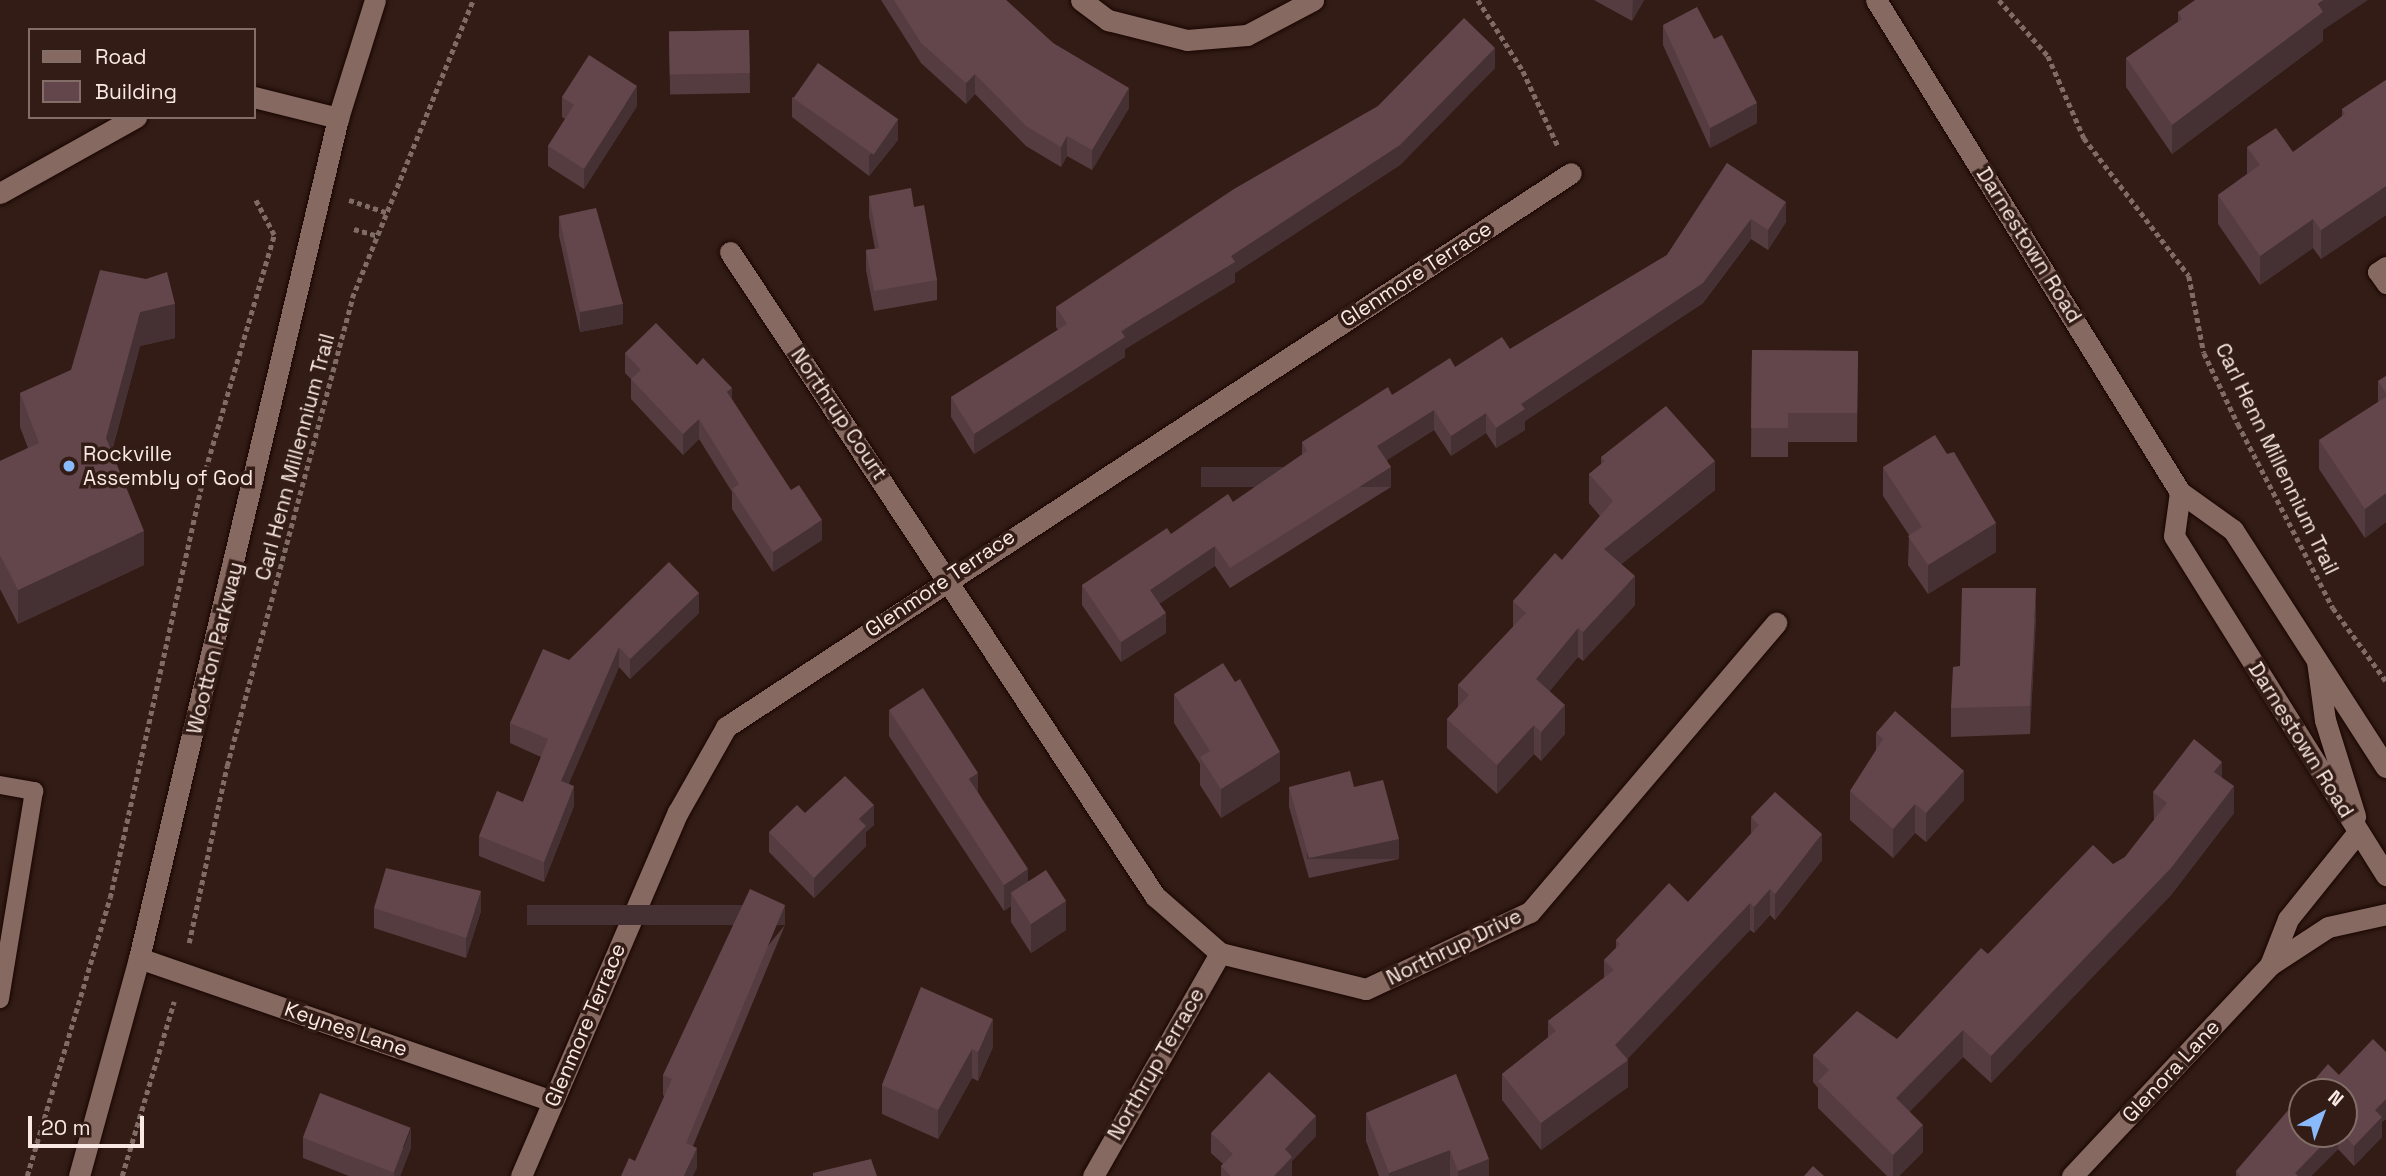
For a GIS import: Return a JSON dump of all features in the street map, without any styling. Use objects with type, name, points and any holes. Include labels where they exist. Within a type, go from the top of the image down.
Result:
[{"type":"street","name":"Wootton Parkway","points":[[79,1176],[139,958],[338,118],[375,0]]},
{"type":"street","points":[[1081,0],[1108,20],[1187,40],[1247,34],[1313,0]]},
{"type":"street","name":"Darnestown Road","points":[[1876,0],[2180,492],[2233,530],[2316,654],[2386,767]]},
{"type":"street","points":[[256,98],[338,118]]},
{"type":"street","points":[[0,193],[132,119]]},
{"type":"street","name":"Glenmore Terrace","points":[[522,1176],[678,811],[726,727],[948,577],[1571,173]]},
{"type":"street","name":"Northrup Court","points":[[730,252],[948,577]]},
{"type":"street","name":"Darnestown Road","points":[[2180,492],[2174,536],[2386,875]]},
{"type":"street","name":"Northrup Drive","points":[[948,577],[1155,896],[1220,953],[1366,989],[1530,912],[1776,623]]},
{"type":"street","points":[[2316,654],[2325,720],[2343,763],[2358,832]]},
{"type":"street","name":"Glenora Lane","points":[[2270,965],[2288,919],[2358,832]]},
{"type":"street","name":"Glenora Lane","points":[[2073,1176],[2270,965],[2328,927],[2386,914]]},
{"type":"street","name":"Northrup Terrace","points":[[1093,1176],[1220,953]]},
{"type":"street","name":"Keynes Lane","points":[[139,958],[552,1101]]},
{"type":"lane","points":[[2386,266],[2377,272],[2386,285]]},
{"type":"lane","points":[[0,785],[34,791],[0,999]]},
{"type":"lane","points":[[0,894],[19,895]]},
{"type":"path","name":"Carl Henn Millennium Trail","points":[[190,936],[228,766],[352,298],[473,0]]},
{"type":"path","points":[[1478,0],[1523,71],[1571,173]]},
{"type":"path","name":"Carl Henn Millennium Trail","points":[[1999,0],[2048,56],[2084,138],[2189,276],[2204,353],[2238,424],[2333,608],[2386,681]]},
{"type":"path","points":[[321,190],[388,213]]},
{"type":"path","points":[[27,1176],[110,898],[203,478],[274,235],[255,199]]},
{"type":"path","points":[[354,229],[378,236]]},
{"type":"path","points":[[122,1176],[169,1016]]},
{"type":"building","points":[[894,0],[1006,0],[1053,43],[1129,88],[1092,150],[1067,136],[1061,147],[1026,126],[975,74],[966,83],[921,43]]},
{"type":"building","points":[[2195,0],[2324,0],[2318,4],[2323,12],[2172,125],[2126,58],[2182,19],[2178,12]]},
{"type":"building","points":[[1697,7],[1714,39],[1722,35],[1757,103],[1710,128],[1663,25]]},
{"type":"building","points":[[1464,18],[1495,48],[1400,145],[1231,256],[1235,262],[1121,331],[1125,337],[974,434],[951,397],[1067,324],[1056,307],[1234,189],[1378,106]]},
{"type":"building","points":[[749,30],[750,73],[670,74],[669,31]]},
{"type":"building","points":[[589,55],[637,86],[584,169],[548,146],[574,105],[562,97]]},
{"type":"building","points":[[818,63],[898,119],[874,154],[793,98]]},
{"type":"building","points":[[2386,80],[2386,186],[2321,230],[2313,219],[2260,256],[2218,195],[2260,165],[2247,147],[2276,128],[2293,152],[2345,114],[2342,109]]},
{"type":"building","points":[[1727,163],[1786,202],[1768,230],[1751,219],[1703,283],[1521,404],[1525,409],[1496,428],[1486,413],[1451,436],[1434,410],[1377,446],[1391,467],[1230,568],[1215,546],[1150,590],[1166,613],[1121,642],[1082,585],[1167,528],[1171,534],[1228,494],[1233,502],[1307,451],[1302,442],[1388,387],[1392,395],[1450,358],[1455,367],[1502,337],[1510,349],[1667,255]]},
{"type":"building","points":[[911,188],[914,207],[924,205],[937,280],[874,291],[866,250],[879,248],[869,196]]},
{"type":"building","points":[[596,208],[623,304],[580,312],[559,216]]},
{"type":"building","name":"Rockville Assembly of God","points":[[100,270],[146,279],[167,272],[175,304],[140,312],[106,438],[144,531],[18,590],[0,555],[0,461],[39,443],[20,393],[71,370]]},
{"type":"building","points":[[656,323],[697,365],[703,358],[732,388],[727,392],[791,490],[799,485],[822,520],[773,552],[732,489],[739,484],[699,419],[683,434],[631,379],[641,370],[625,353]]},
{"type":"building","points":[[1752,350],[1858,351],[1857,413],[1788,413],[1788,428],[1751,428]]},
{"type":"building","points":[[2386,376],[2386,393],[2378,381]]},
{"type":"building","points":[[2386,397],[2386,493],[2365,509],[2319,440]]},
{"type":"building","points":[[1666,406],[1715,461],[1604,549],[1635,576],[1583,632],[1578,628],[1536,679],[1565,705],[1541,732],[1534,725],[1497,765],[1447,719],[1469,695],[1458,685],[1526,613],[1513,601],[1555,553],[1562,560],[1613,501],[1589,474],[1605,461],[1601,457]]},
{"type":"building","points":[[1935,435],[1947,454],[1954,452],[1996,523],[1928,565],[1908,536],[1922,527],[1883,467]]},
{"type":"building","points":[[669,562],[699,593],[630,659],[619,647],[561,781],[574,786],[544,862],[479,836],[497,791],[523,802],[548,739],[510,723],[543,649],[569,660]]},
{"type":"building","points":[[1962,588],[2036,588],[2030,706],[1951,708],[1953,667],[1960,666]]},
{"type":"building","points":[[1223,663],[1235,682],[1240,679],[1280,752],[1221,789],[1200,757],[1210,751],[1174,694]]},
{"type":"building","points":[[923,688],[978,773],[969,779],[1028,869],[1004,885],[889,710]]},
{"type":"building","points":[[1895,711],[1964,771],[1926,813],[1915,804],[1893,829],[1850,791],[1883,739],[1876,733]]},
{"type":"building","points":[[2194,739],[2222,762],[2214,772],[2234,786],[2171,868],[1991,1056],[1963,1030],[1896,1098],[1923,1125],[1893,1155],[1818,1081],[1829,1070],[1813,1055],[1857,1011],[1897,1039],[1981,948],[1988,954],[2093,845],[2113,864],[2125,857],[2167,803],[2153,792]]},
{"type":"building","points":[[1350,771],[1354,787],[1383,780],[1399,839],[1309,858],[1289,787]]},
{"type":"building","points":[[845,776],[874,805],[859,819],[866,826],[814,878],[769,832],[797,805],[805,813]]},
{"type":"building","points":[[1775,792],[1822,834],[1775,894],[1770,889],[1754,907],[1750,903],[1615,1045],[1628,1060],[1541,1123],[1502,1074],[1556,1031],[1548,1021],[1614,970],[1604,960],[1620,944],[1616,940],[1669,883],[1688,902],[1759,825],[1751,817]]},
{"type":"building","points":[[386,868],[481,891],[466,938],[374,908]]},
{"type":"building","points":[[1046,870],[1066,901],[1031,924],[1011,893]]},
{"type":"building","points":[[750,889],[785,905],[686,1143],[697,1148],[684,1176],[621,1176],[629,1158],[635,1161],[672,1079],[663,1075]]},
{"type":"building","points":[[921,987],[993,1019],[978,1052],[972,1049],[938,1110],[882,1085]]},
{"type":"building","points":[[2373,1039],[2386,1052],[2386,1099],[2375,1110],[2382,1117],[2358,1142],[2358,1078],[2316,1078],[2328,1064],[2339,1075]]},
{"type":"building","points":[[1269,1072],[1316,1116],[1285,1149],[1292,1157],[1274,1176],[1231,1176],[1221,1166],[1233,1154],[1211,1133]]},
{"type":"building","points":[[1456,1074],[1489,1159],[1458,1171],[1450,1150],[1389,1173],[1366,1113]]},
{"type":"building","points":[[320,1093],[411,1128],[393,1173],[303,1138]]},
{"type":"building","points":[[2288,1110],[2288,1148],[2319,1148],[2295,1173],[2298,1176],[2241,1176],[2236,1171]]},
{"type":"building","points":[[871,1159],[877,1176],[813,1176],[813,1173]]},
{"type":"building","points":[[1813,1166],[1824,1176],[1804,1176]]},
{"type":"place","name":"Rockville Assembly of God","points":[[69,466]]}]
